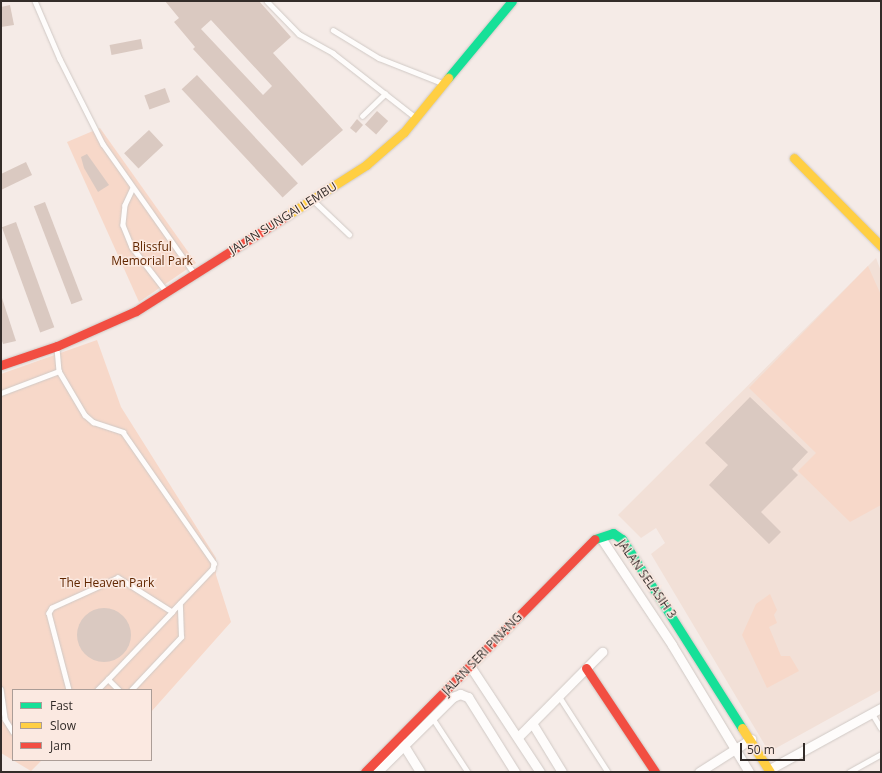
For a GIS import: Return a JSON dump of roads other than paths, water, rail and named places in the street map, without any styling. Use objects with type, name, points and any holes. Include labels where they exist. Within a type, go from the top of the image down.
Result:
[{"type":"street","name":"JALAN SUNGAI LEMBU","points":[[1,365],[57,346],[136,311],[366,165],[416,118],[445,85],[512,1]]},
{"type":"street","points":[[794,158],[881,245]]},
{"type":"street","name":"JALAN SELASIH 3","points":[[749,772],[601,538],[613,533],[622,539],[751,739],[769,771]]},
{"type":"street","name":"JALAN SERI PINANG","points":[[377,772],[401,742],[470,666],[593,540],[601,538]]},
{"type":"street","points":[[518,737],[602,652]]},
{"type":"street","points":[[470,666],[540,772]]},
{"type":"street","points":[[586,668],[655,772]]},
{"type":"street","name":"JALAN SERI PINANG","points":[[365,772],[453,697],[460,694],[468,696],[515,772]]},
{"type":"street","points":[[769,771],[881,708]]},
{"type":"street","points":[[532,723],[562,772]]},
{"type":"street","points":[[699,772],[751,739]]},
{"type":"street","points":[[401,742],[420,772]]},
{"type":"lane","points":[[35,1],[60,59],[103,144],[194,273]]},
{"type":"lane","points":[[267,1],[299,34],[333,53],[416,118]]},
{"type":"lane","points":[[334,30],[379,58],[445,85]]},
{"type":"lane","points":[[362,116],[386,94]]},
{"type":"lane","points":[[133,188],[125,205],[123,225],[132,247],[167,291]]},
{"type":"lane","points":[[312,198],[349,234]]},
{"type":"lane","points":[[57,346],[59,371],[85,415],[93,422],[123,432],[212,557],[213,569],[98,689]]},
{"type":"lane","points":[[1,393],[59,371]]},
{"type":"lane","points":[[69,689],[49,613],[52,608],[118,578],[172,612]]},
{"type":"lane","points":[[132,689],[181,637],[180,604]]},
{"type":"lane","points":[[108,679],[118,689]]},
{"type":"lane","points":[[1,689],[5,719],[12,730]]},
{"type":"lane","points":[[559,696],[608,772]]},
{"type":"lane","points":[[872,713],[881,728]]},
{"type":"lane","points":[[432,716],[468,772]]},
{"type":"lane","points":[[849,772],[881,754]]},
{"type":"park label","name":"Blissful Memorial Park","points":[[152,254]]},
{"type":"park label","name":"The Heaven Park","points":[[107,583]]}]
